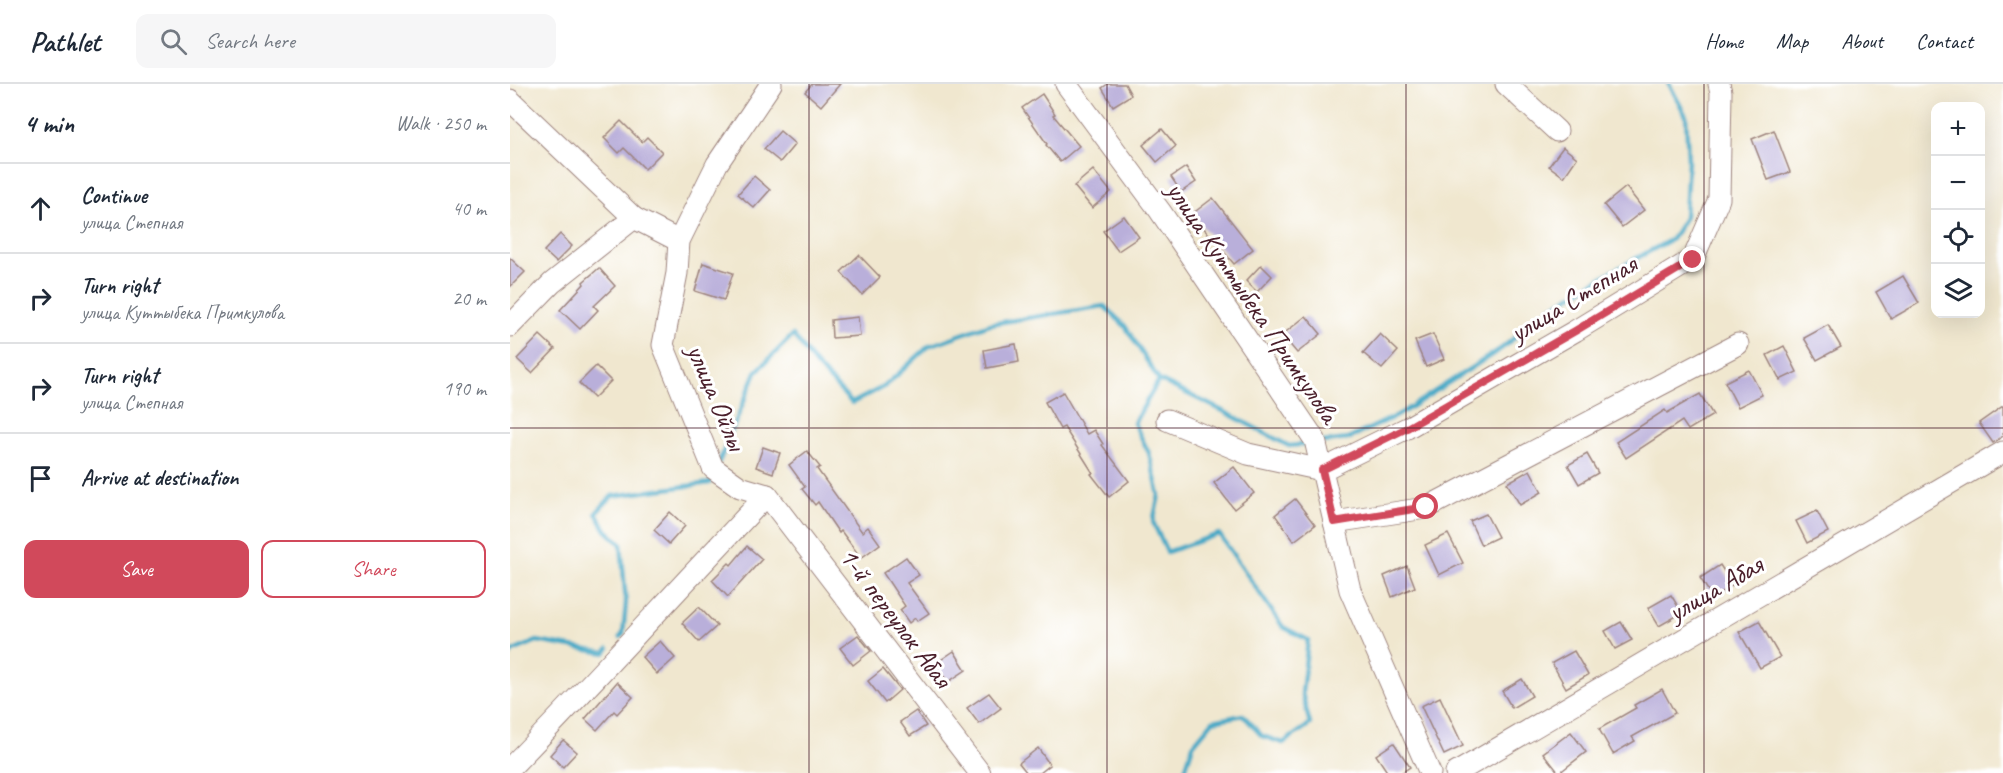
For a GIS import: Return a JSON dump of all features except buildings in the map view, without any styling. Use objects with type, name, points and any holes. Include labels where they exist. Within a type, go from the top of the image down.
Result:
[{"type":"street","name":"улица Ойлы","points":[[767,495],[740,487],[713,468],[663,345],[677,273],[679,241],[717,164],[771,84]]},
{"type":"street","name":"улица Куттыбека Примкулова","points":[[1066,84],[1160,211],[1315,440],[1350,590],[1430,773]]},
{"type":"street","points":[[1506,84],[1557,131]]},
{"type":"street","name":"улица Степная","points":[[1322,470],[1407,428],[1566,337],[1693,260],[1719,199],[1721,92],[1719,84]]},
{"type":"street","points":[[510,100],[634,218],[679,241]]},
{"type":"street","points":[[510,326],[552,283],[634,218]]},
{"type":"street","points":[[1334,522],[1426,507],[1738,344]]},
{"type":"street","points":[[1167,420],[1248,454],[1322,470]]},
{"type":"street","name":"улица Абая","points":[[1456,773],[2003,452]]},
{"type":"street","points":[[510,768],[579,698],[676,590],[767,495]]},
{"type":"street","name":"1-й переулок Абая","points":[[767,495],[980,773]]},
{"type":"waterway","points":[[1323,442],[1348,439],[1400,414],[1502,348],[1552,307],[1672,239],[1685,218],[1688,161],[1686,116],[1669,84]]},
{"type":"waterway","points":[[719,462],[756,372],[793,335],[816,365],[852,403],[885,386],[929,346],[990,324],[1104,306],[1125,326],[1159,380],[1289,446],[1308,444]]},
{"type":"waterway","points":[[1159,380],[1134,423],[1149,453],[1159,495],[1153,522],[1167,552],[1219,534],[1283,627],[1308,640],[1302,693],[1310,724],[1283,743],[1262,736],[1243,715],[1213,721],[1193,745],[1185,770],[1189,773]]},
{"type":"waterway","points":[[620,637],[623,634],[626,603],[621,544],[606,530],[596,513],[612,496],[710,483],[714,475]]},
{"type":"waterway","points":[[510,655],[511,652],[537,641],[605,653],[608,649]]},
{"type":"route","points":[[1426,507],[1334,522],[1322,470],[1407,428],[1693,260]]}]
